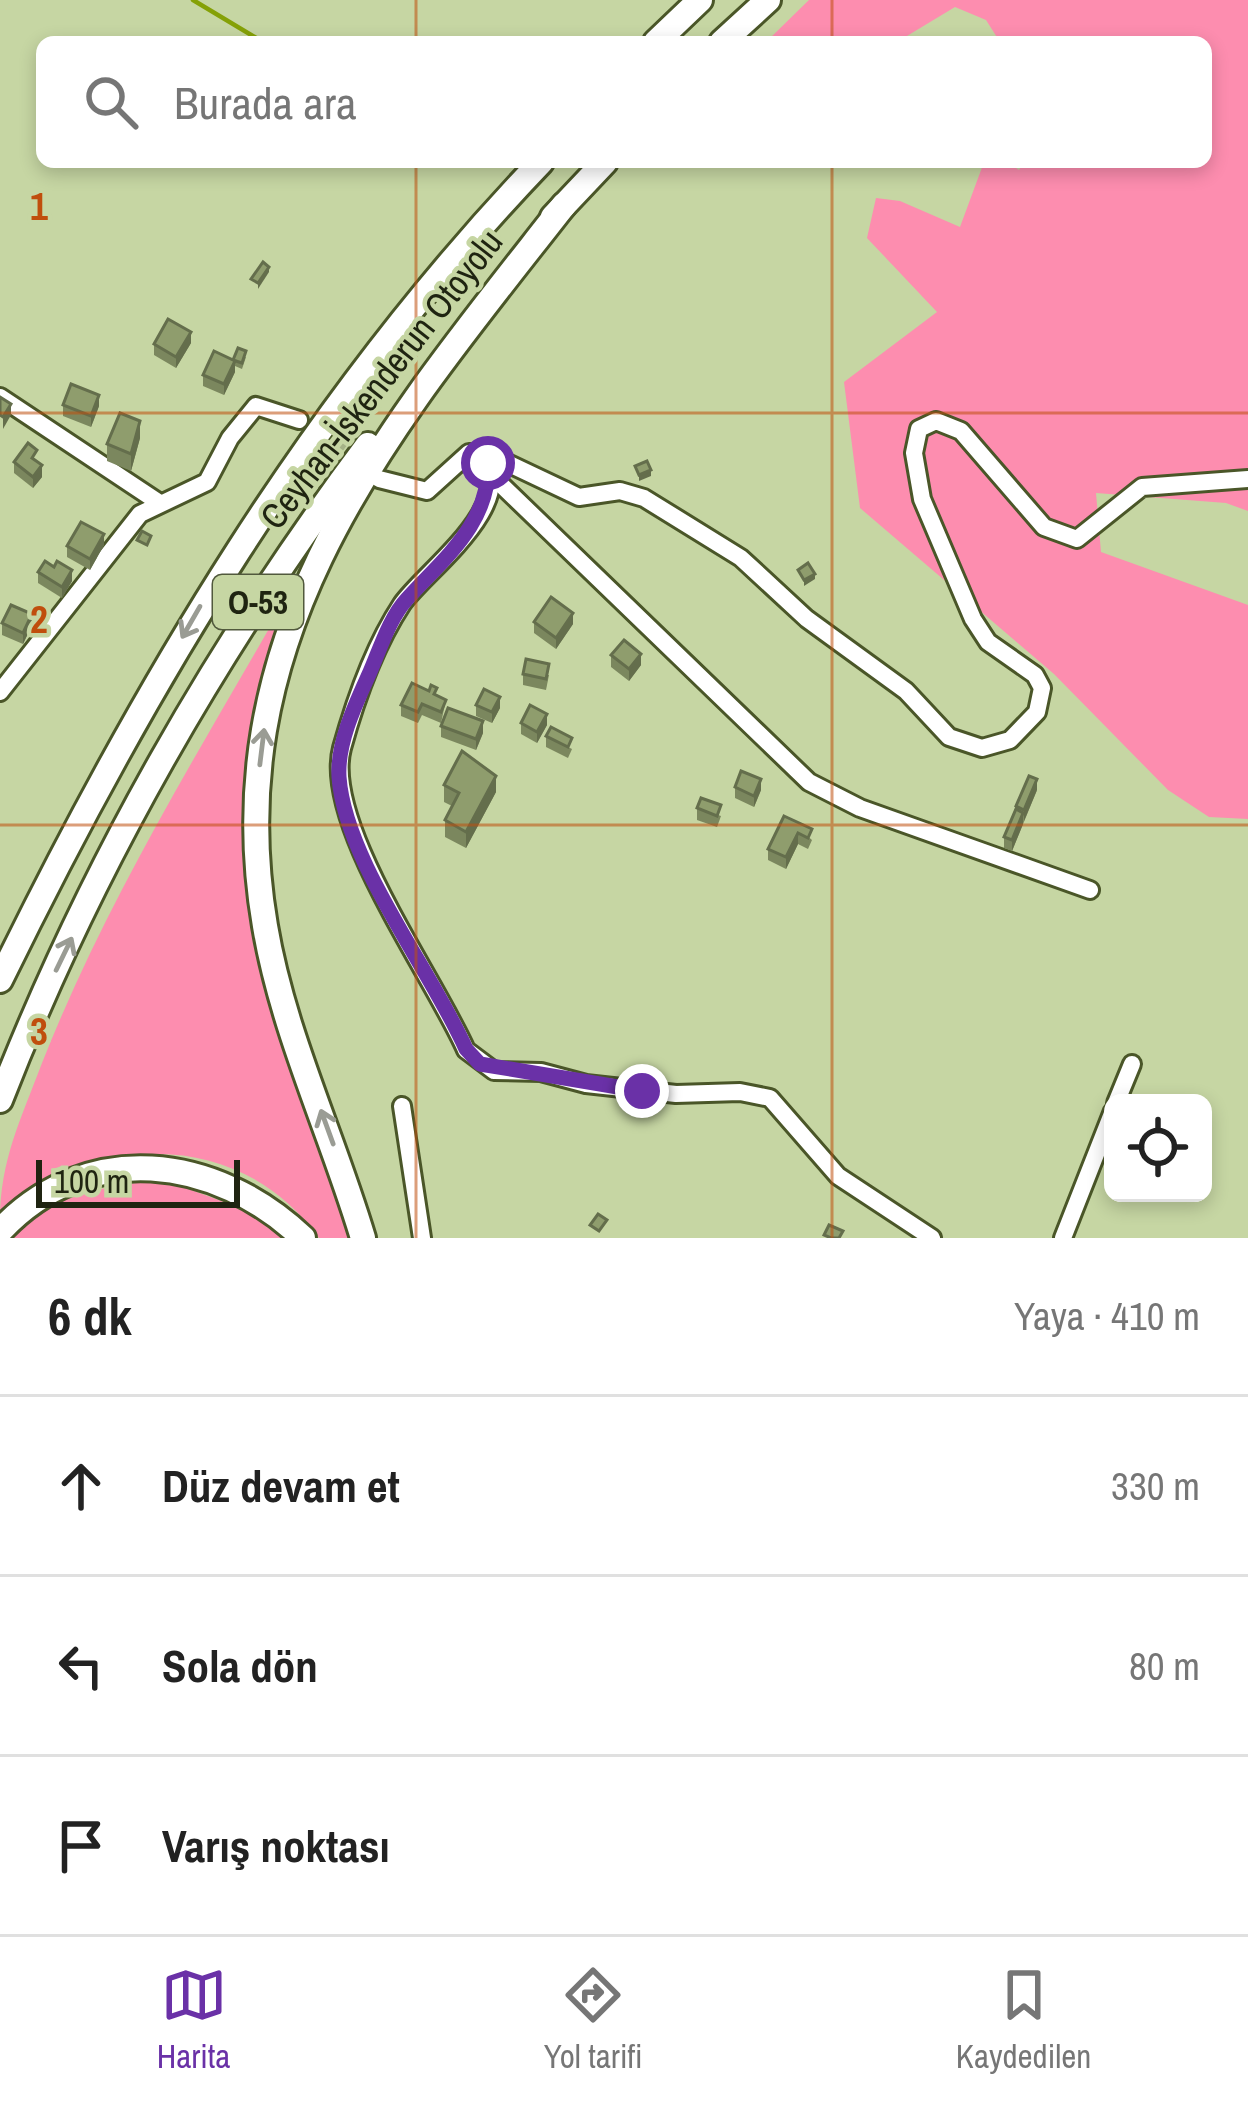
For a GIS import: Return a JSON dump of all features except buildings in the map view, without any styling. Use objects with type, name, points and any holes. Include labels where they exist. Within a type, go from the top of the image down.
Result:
[{"type":"highway","points":[[662,36],[700,0]]},
{"type":"highway","points":[[729,36],[768,0]]},
{"type":"highway","name":"Ceyhan-İskenderun Otoyolu","points":[[0,980],[72,834],[213,585],[370,365],[536,168]]},
{"type":"highway","name":"Ceyhan-İskenderun Otoyolu","points":[[0,1100],[28,1027],[103,875],[252,610],[406,393],[599,168]]},
{"type":"highway","points":[[363,1238],[279,991],[265,926],[257,794],[265,722],[299,594],[338,521],[435,375],[564,205]]},
{"type":"highway","points":[[0,1231],[20,1210],[62,1184],[107,1168],[149,1166],[195,1172],[238,1188],[303,1238]]},
{"type":"street","points":[[0,397],[158,502]]},
{"type":"street","points":[[0,692],[140,514],[207,482],[230,438],[256,406],[299,420]]},
{"type":"street","points":[[489,468],[503,461],[579,497],[620,491],[644,498],[741,558],[807,619],[906,692],[949,737],[982,748],[1010,740],[1037,712],[1042,688],[1035,674],[1013,664],[988,642],[974,619],[922,499],[914,453],[919,429],[935,421],[962,431],[1044,527],[1077,539],[1142,487],[1248,478]]},
{"type":"street","points":[[379,479],[427,490],[470,453],[481,454],[489,468],[808,782],[860,808],[1090,890]]},
{"type":"street","points":[[489,468],[490,489],[476,519],[442,566],[404,602],[388,633],[347,733],[339,778],[351,830],[466,1049],[494,1071],[541,1072],[586,1084],[676,1094],[740,1092],[770,1098],[838,1176],[932,1238]]},
{"type":"street","points":[[1120,1094],[1132,1064]]},
{"type":"street","points":[[402,1106],[422,1238]]},
{"type":"street","points":[[1063,1238],[1104,1135]]},
{"type":"shaded area","points":[[809,0],[1248,0],[1248,511],[1226,503],[1096,493],[1101,552],[1248,605],[1248,819],[1209,817],[1168,790],[1054,674],[860,508],[844,382],[937,312],[867,238],[876,198],[900,201],[960,227],[982,168],[1212,168],[1212,36],[996,36],[986,20],[955,7],[907,36],[772,36]]},
{"type":"shaded area","points":[[285,601],[249,759],[246,855],[274,1001],[348,1238],[319,1238],[286,1202],[249,1176],[208,1160],[165,1154],[121,1157],[78,1169],[37,1190],[0,1220],[13,1140],[67,1003],[155,828]]},
{"type":"shaded area","points":[[164,1180],[270,1219],[283,1238],[10,1238],[42,1211],[81,1194]]},
{"type":"waterway","points":[[193,0],[253,36]]},
{"type":"tunnel","points":[[310,428],[361,466]]},
{"type":"route","points":[[488,463],[490,489],[476,519],[442,566],[404,602],[360,694],[340,753],[339,778],[351,830],[466,1049],[480,1064],[494,1071],[541,1072],[642,1091]]}]
